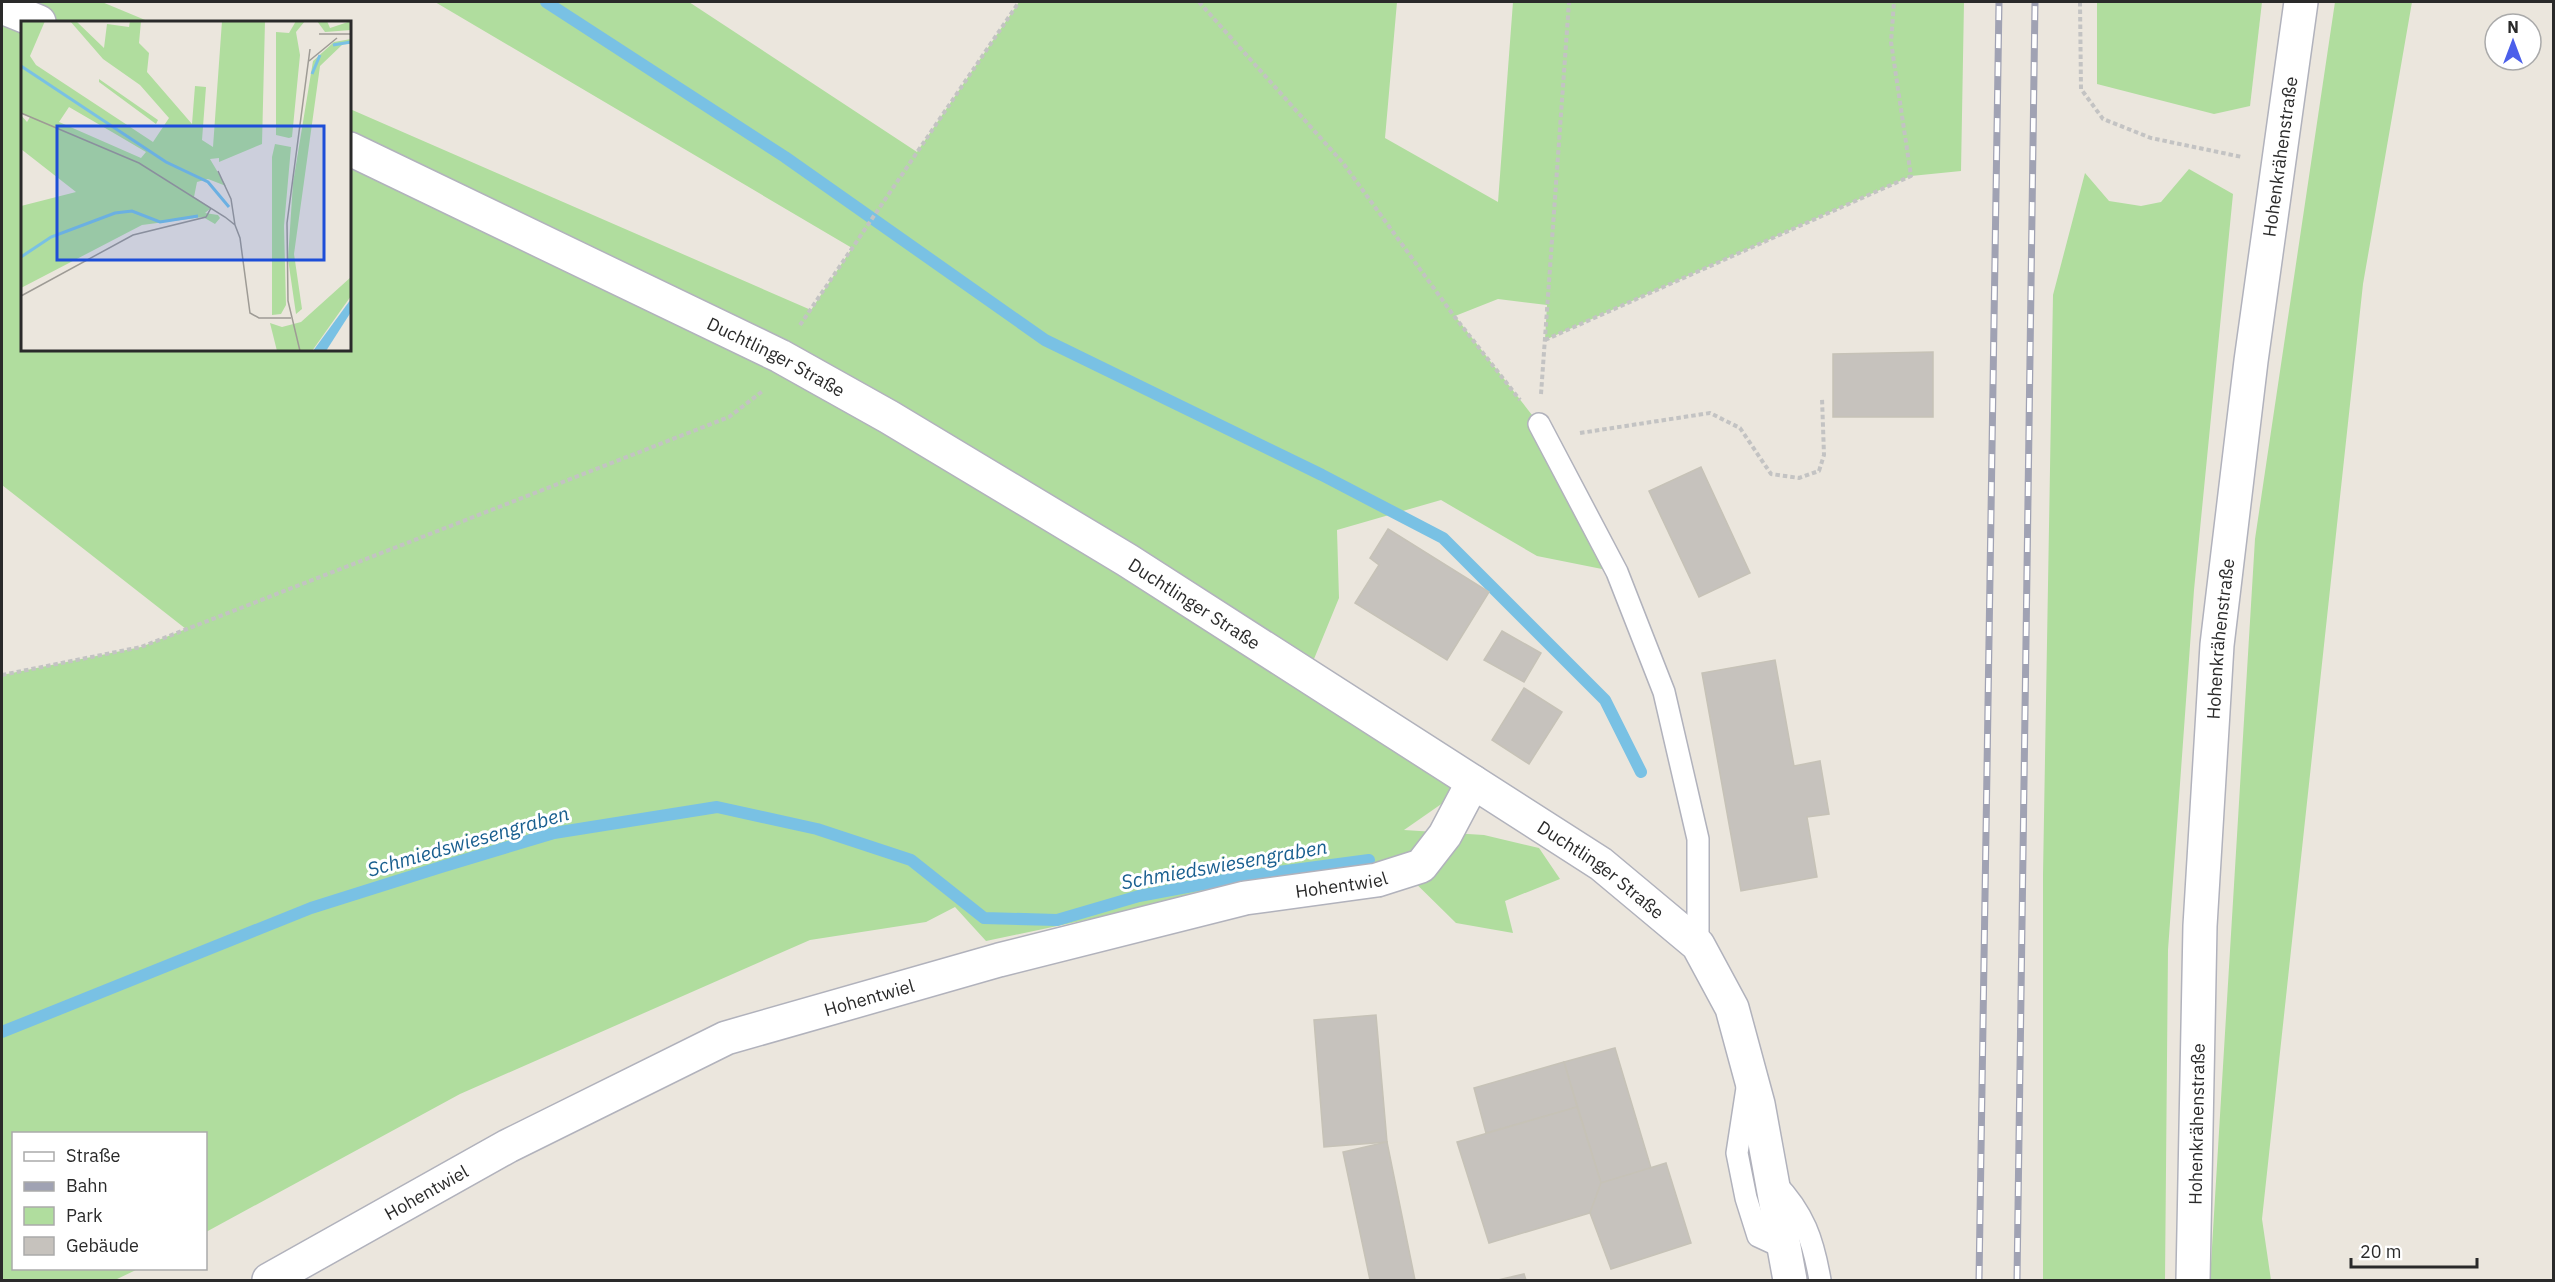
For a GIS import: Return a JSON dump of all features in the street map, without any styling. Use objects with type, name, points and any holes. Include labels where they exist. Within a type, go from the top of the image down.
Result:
[{"type":"street","name":"Hohenkrähenstraße","points":[[2193,1281],[2200,926],[2217,645],[2251,361],[2301,2]]},
{"type":"street","points":[[2,7],[37,21]]},
{"type":"street","name":"Duchtlinger Straße","points":[[351,149],[788,361],[1127,560],[1601,864],[1698,945],[1732,1008],[1750,1073],[1790,1281]]},
{"type":"street","name":"Hohentwiel","points":[[269,1281],[508,1146],[726,1038],[999,960],[1245,898],[1377,880],[1421,866],[1445,835],[1473,782]]},
{"type":"lane","points":[[1543,431],[1617,572],[1664,692],[1698,839],[1698,945]]},
{"type":"lane","points":[[1750,1073],[1737,1153],[1746,1198],[1758,1236],[1784,1248]]},
{"type":"lane","points":[[1771,1180],[1791,1199],[1813,1240],[1820,1281]]},
{"type":"path","points":[[2,675],[141,647],[729,417],[788,361],[1018,2]]},
{"type":"path","points":[[1199,2],[1343,163],[1454,316],[1543,431]]},
{"type":"path","points":[[1543,431],[1545,340],[1569,2]]},
{"type":"path","points":[[1545,340],[1911,176],[1891,42],[1894,2]]},
{"type":"path","points":[[2080,2],[2081,89],[2103,119],[2151,138],[2278,165]]},
{"type":"path","points":[[1543,431],[1710,413],[1740,428],[1771,474],[1799,478],[1819,471],[1824,455],[1822,398]]},
{"type":"green space","points":[[2,2],[102,2],[148,21],[21,21],[21,351],[351,351],[351,109],[811,310],[852,248],[435,2],[689,2],[917,152],[1019,2],[1397,2],[1385,138],[1498,202],[1513,2],[1964,2],[1961,171],[1911,176],[1545,340],[1547,305],[1498,299],[1455,316],[1539,424],[1617,572],[1537,556],[1441,500],[1337,530],[1339,598],[1307,676],[1473,782],[1404,830],[1484,835],[1539,848],[1560,879],[1505,901],[1513,933],[1456,923],[1395,863],[1190,898],[986,941],[955,907],[926,922],[810,940],[460,1094],[207,1231],[207,1132],[12,1132],[12,1270],[136,1270],[115,1280],[2,1280],[2,675],[141,647],[186,629],[2,485]]},
{"type":"green space","points":[[2097,2],[2262,2],[2250,106],[2214,114],[2097,84]]},
{"type":"green space","points":[[2335,2],[2412,2],[2363,284],[2262,1219],[2271,1280],[2210,1280],[2255,539]]},
{"type":"green space","points":[[2189,169],[2233,194],[2194,590],[2168,950],[2165,1280],[2043,1280],[2043,875],[2053,295],[2085,173],[2109,201],[2141,206],[2161,202]]},
{"type":"building","points":[[1933,352],[1933,417],[1833,417],[1833,354]]},
{"type":"building","points":[[1701,467],[1750,573],[1699,597],[1649,491]]},
{"type":"building","points":[[1388,529],[1489,592],[1447,660],[1355,603],[1379,565],[1370,558]]},
{"type":"building","points":[[1502,631],[1541,653],[1524,682],[1484,660]]},
{"type":"building","points":[[1775,660],[1794,766],[1820,761],[1829,814],[1807,817],[1817,877],[1741,891],[1702,673]]},
{"type":"building","points":[[1524,688],[1562,712],[1529,764],[1492,740]]},
{"type":"building","points":[[1376,1015],[1387,1142],[1324,1147],[1314,1020]]},
{"type":"building","points":[[1615,1048],[1651,1168],[1601,1183],[1564,1062]]},
{"type":"building","points":[[1564,1062],[1577,1107],[1486,1133],[1474,1088]]},
{"type":"building","points":[[1577,1107],[1601,1183],[1590,1213],[1489,1243],[1457,1142]]},
{"type":"building","points":[[1387,1142],[1415,1280],[1370,1280],[1343,1152]]},
{"type":"building","points":[[1666,1163],[1691,1243],[1611,1269],[1590,1213],[1601,1183]]},
{"type":"building","points":[[1524,1274],[1526,1280],[1498,1280]]},
{"type":"waterway","points":[[546,2],[785,157],[1045,340],[1322,475],[1443,538],[1605,700],[1641,772]]},
{"type":"waterway","name":"Schmiedswiesengraben","points":[[2,1032],[311,908],[441,867],[554,833],[717,807],[817,829],[911,860],[984,918],[1057,920],[1139,896],[1240,877],[1369,860]]},
{"type":"railway","points":[[1979,1280],[1999,2]]},
{"type":"railway","points":[[2017,1280],[2035,2]]}]
